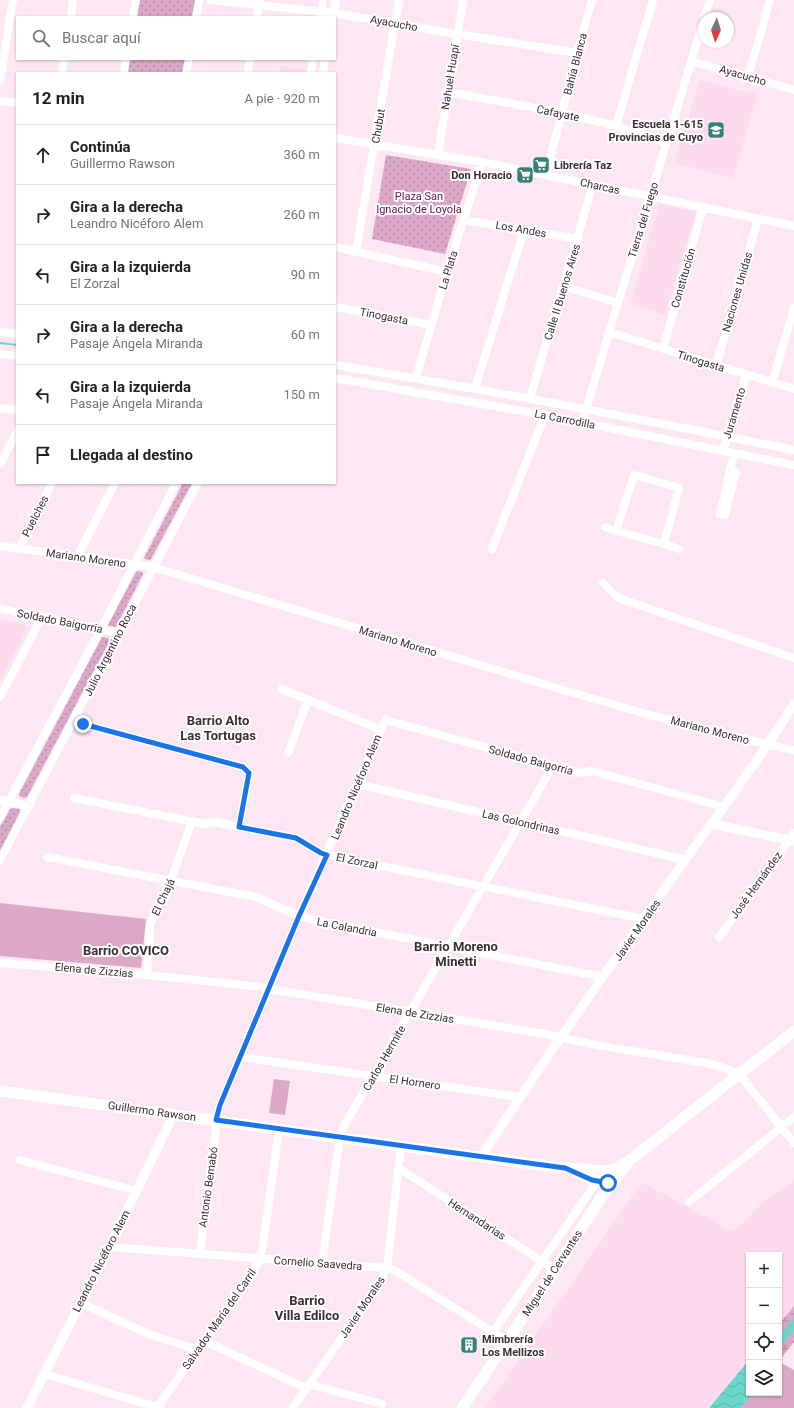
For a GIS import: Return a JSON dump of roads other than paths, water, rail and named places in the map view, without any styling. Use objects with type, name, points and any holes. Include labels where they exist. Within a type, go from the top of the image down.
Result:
[{"type":"main road","name":"Miguel de Cervantes","points":[[615,1169],[630,1160],[794,1031]]},
{"type":"main road","name":"Guillermo Rawson","points":[[0,1091],[565,1168],[591,1174],[615,1169]]},
{"type":"main road","name":"Miguel de Cervantes","points":[[462,1408],[555,1270],[604,1187],[630,1160]]},
{"type":"main road","points":[[591,1174],[605,1176],[604,1187]]},
{"type":"street","points":[[0,81],[3,39],[13,0]]},
{"type":"street","points":[[71,16],[73,0]]},
{"type":"street","points":[[133,16],[136,0]]},
{"type":"street","points":[[196,16],[199,0]]},
{"type":"street","name":"Ayacucho","points":[[211,0],[259,3],[321,14],[395,23],[577,53]]},
{"type":"street","points":[[321,14],[323,0]]},
{"type":"street","points":[[333,15],[336,0]]},
{"type":"street","name":"Chubut","points":[[356,251],[399,0]]},
{"type":"street","name":"Nahuel Huapí","points":[[438,154],[463,0]]},
{"type":"street","name":"Bahía Blanca","points":[[546,175],[592,0]]},
{"type":"street","points":[[616,126],[653,0]]},
{"type":"street","name":"Tierra del Fuego","points":[[706,12],[710,0]]},
{"type":"street","points":[[748,77],[770,0]]},
{"type":"street","points":[[257,16],[259,3]]},
{"type":"street","name":"Tierra del Fuego","points":[[582,422],[698,38]]},
{"type":"street","points":[[62,72],[64,60]]},
{"type":"street","points":[[124,72],[126,60]]},
{"type":"street","points":[[186,72],[189,60]]},
{"type":"street","points":[[248,72],[250,60]]},
{"type":"street","points":[[311,72],[313,60]]},
{"type":"street","points":[[323,72],[325,60]]},
{"type":"street","name":"Ayacucho","points":[[691,61],[794,90]]},
{"type":"street","name":"Cafayate","points":[[448,92],[562,113],[616,126],[666,143]]},
{"type":"street","points":[[0,101],[16,103]]},
{"type":"street","name":"Charcas","points":[[336,138],[482,162],[794,226]]},
{"type":"street","name":"La Plata","points":[[416,378],[447,272],[482,162]]},
{"type":"street","name":"Calle II Buenos Aires","points":[[530,398],[593,185]]},
{"type":"street","name":"Constitución","points":[[663,349],[703,207]]},
{"type":"street","name":"Naciones Unidas","points":[[716,366],[758,219]]},
{"type":"street","name":"Los Andes","points":[[464,220],[578,239]]},
{"type":"street","points":[[475,388],[524,230]]},
{"type":"street","points":[[336,247],[447,272]]},
{"type":"street","points":[[563,286],[618,303]]},
{"type":"street","name":"Tinogasta","points":[[336,306],[432,325]]},
{"type":"street","points":[[772,383],[794,308]]},
{"type":"street","points":[[0,332],[16,334]]},
{"type":"street","name":"Tinogasta","points":[[608,332],[794,389]]},
{"type":"street","points":[[0,354],[16,356]]},
{"type":"street","name":"La Carrodilla","points":[[336,365],[585,408],[794,450]]},
{"type":"street","name":"Juramento","points":[[723,451],[726,436],[746,374]]},
{"type":"street","name":"La Carrodilla","points":[[336,378],[582,422],[794,465]]},
{"type":"street","points":[[0,408],[16,410]]},
{"type":"street","points":[[492,549],[545,415]]},
{"type":"street","points":[[0,464],[16,434]]},
{"type":"street","points":[[730,470],[736,472],[725,515],[720,514],[730,470],[734,453]]},
{"type":"street","points":[[616,531],[634,475],[679,488],[664,544]]},
{"type":"street","name":"Puelches","points":[[19,548],[51,484]]},
{"type":"street","points":[[77,557],[114,484]]},
{"type":"street","name":"Julio Argentino Roca","points":[[0,818],[4,801],[101,629],[175,484]]},
{"type":"street","name":"Julio Argentino Roca","points":[[0,860],[197,484]]},
{"type":"street","points":[[605,527],[679,549]]},
{"type":"street","name":"Mariano Moreno","points":[[0,546],[133,565],[140,564],[153,567],[646,714],[768,745],[794,750]]},
{"type":"street","points":[[603,583],[618,598],[794,658]]},
{"type":"street","name":"Soldado Baigorria","points":[[0,609],[119,633]]},
{"type":"street","points":[[0,697],[42,617]]},
{"type":"street","points":[[282,689],[381,730]]},
{"type":"street","points":[[288,754],[308,700]]},
{"type":"street","name":"Javier Morales","points":[[481,1157],[519,1097],[603,976],[768,745],[794,704]]},
{"type":"street","name":"Soldado Baigorria","points":[[385,720],[580,774],[592,771],[724,807]]},
{"type":"street","name":"Leandro Nicéforo Alem","points":[[216,1120],[220,1105],[299,916],[385,720]]},
{"type":"street","points":[[83,724],[243,767],[249,773],[239,827]]},
{"type":"street","name":"Carlos Hermite","points":[[322,1264],[340,1137],[348,1119],[553,766]]},
{"type":"street","name":"Las Golondrinas","points":[[357,784],[686,860]]},
{"type":"street","name":"El Zorzal","points":[[74,798],[205,824],[214,822],[296,838],[327,855],[644,919]]},
{"type":"street","points":[[4,801],[29,806]]},
{"type":"street","name":"El Chajá","points":[[147,975],[150,926],[154,914],[171,880],[192,821]]},
{"type":"street","points":[[712,824],[792,838]]},
{"type":"street","name":"José Hernández","points":[[719,937],[792,838]]},
{"type":"street","name":"La Calandria","points":[[47,857],[256,897],[299,916],[448,947],[603,976]]},
{"type":"street","name":"Elena de Zizzias","points":[[0,963],[147,975],[253,986],[269,990],[546,1034],[575,1041],[704,1063],[734,1071],[740,1075],[794,1143]]},
{"type":"street","name":"El Hornero","points":[[240,1057],[519,1097]]},
{"type":"street","name":"Leandro Nicéforo Alem","points":[[27,1408],[110,1246],[174,1114]]},
{"type":"street","points":[[689,1202],[794,1117]]},
{"type":"street","name":"Antonio Bemabó","points":[[200,1254],[216,1120]]},
{"type":"street","name":"Salvador María del Carril","points":[[159,1408],[260,1259],[279,1129]]},
{"type":"street","name":"Javier Morales","points":[[293,1408],[376,1288],[387,1268],[401,1146]]},
{"type":"street","points":[[20,1160],[137,1191]]},
{"type":"street","name":"Hernandarias","points":[[399,1168],[555,1270]]},
{"type":"street","points":[[493,1332],[542,1262],[604,1187]]},
{"type":"street","name":"Cornelio Saavedra","points":[[110,1246],[387,1268],[400,1273],[507,1341]]},
{"type":"street","points":[[80,1302],[148,1334],[198,1350]]},
{"type":"street","points":[[204,1341],[308,1386],[382,1404]]},
{"type":"street","points":[[44,1374],[159,1408]]},
{"type":"water","points":[[746,1364],[746,1396],[751,1396],[741,1408],[709,1408]]},
{"type":"waterway","points":[[0,343],[16,345]]},
{"type":"waterway","points":[[782,1338],[794,1324]]},
{"type":"place","name":"Escuela 1-615 Provincias de Cuyo","points":[[716,130]]},
{"type":"place","name":"Librería Taz","points":[[541,165]]},
{"type":"place","name":"Don Horacio","points":[[525,175]]},
{"type":"place","name":"Mimbrería Los Mellizos","points":[[469,1345]]},
{"type":"district","name":"Barrio Alto Las Tortugas","points":[[218,728]]},
{"type":"district","name":"Barrio COVICO","points":[[126,950]]},
{"type":"district","name":"Barrio Moreno Minetti","points":[[456,954]]},
{"type":"district","name":"Barrio Villa Edilco","points":[[307,1308]]},
{"type":"park label","name":"Plaza San Ignacio de Loyola","points":[[419,202]]}]
